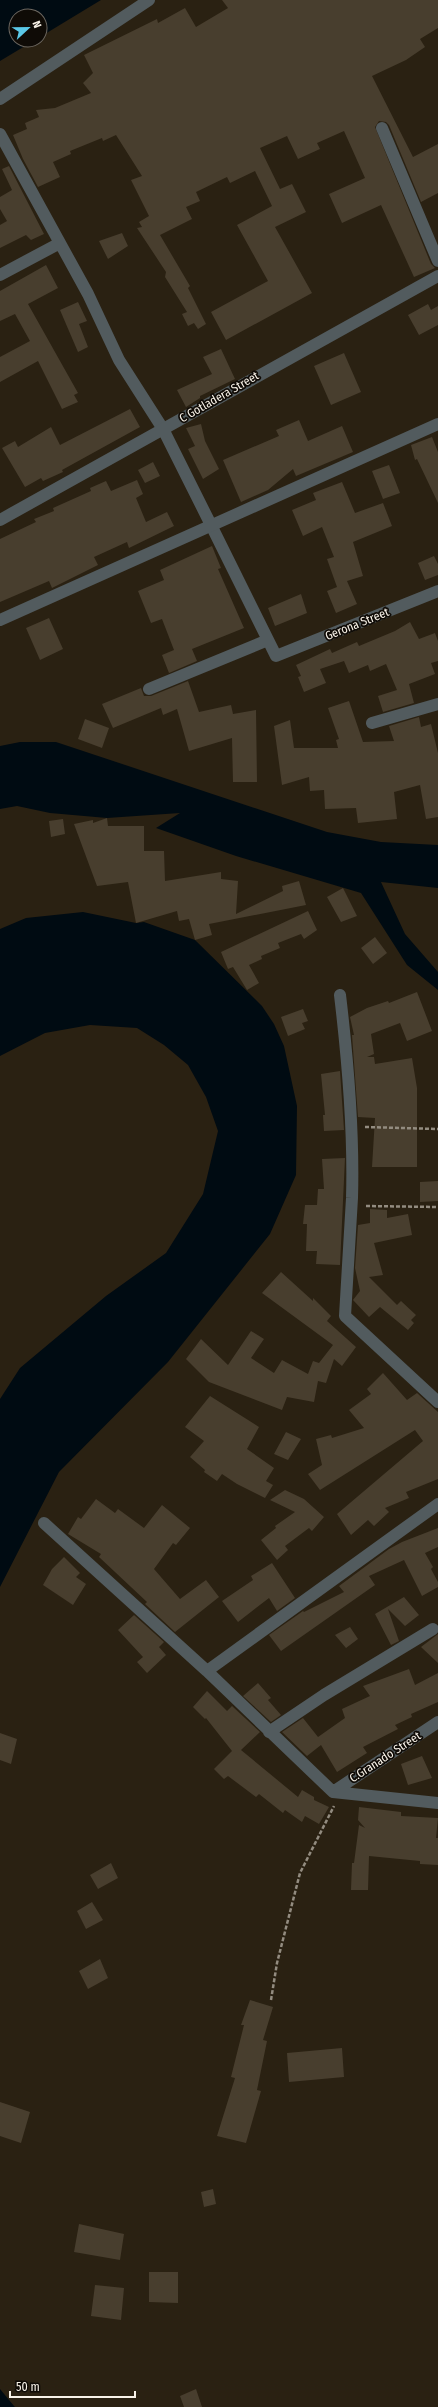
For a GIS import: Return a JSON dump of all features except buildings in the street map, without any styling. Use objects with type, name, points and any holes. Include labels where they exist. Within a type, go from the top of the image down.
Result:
[{"type":"street","points":[[0,99],[149,0]]},
{"type":"street","points":[[382,128],[438,261]]},
{"type":"street","points":[[0,134],[88,294],[119,360],[163,429],[268,640],[149,689]]},
{"type":"street","points":[[0,275],[60,243]]},
{"type":"street","name":"C Gotladera Street","points":[[0,520],[438,276]]},
{"type":"street","points":[[0,620],[438,424]]},
{"type":"street","name":"Gerona Street","points":[[268,640],[276,656],[438,591]]},
{"type":"street","points":[[372,723],[438,704]]},
{"type":"street","points":[[340,996],[347,1051],[351,1126],[351,1206],[345,1316],[438,1402]]},
{"type":"street","points":[[206,1671],[438,1504]]},
{"type":"street","points":[[44,1523],[206,1671],[269,1732],[336,1792],[438,1803]]},
{"type":"street","points":[[269,1732],[324,1695],[433,1629]]},
{"type":"street","name":"C.Granado Street","points":[[336,1792],[438,1722]]},
{"type":"path","points":[[351,1126],[438,1129]]},
{"type":"path","points":[[351,1206],[438,1207]]},
{"type":"path","points":[[271,2000],[277,1963],[300,1873],[336,1792]]},
{"type":"shaded area","points":[[0,0],[101,0],[48,32],[48,8],[8,8],[8,48],[22,48],[0,61]]},
{"type":"shaded area","points":[[20,742],[56,742],[327,832],[381,842],[438,845],[438,888],[381,882],[405,934],[438,972],[438,990],[407,965],[361,893],[236,856],[156,828],[180,813],[107,818],[50,813],[17,806],[0,809],[0,746]]},
{"type":"shaded area","points":[[83,912],[136,923],[144,922],[195,940],[262,1006],[274,1024],[284,1046],[297,1106],[296,1175],[270,1234],[168,1362],[59,1472],[0,1587],[0,1399],[20,1368],[106,1296],[166,1253],[203,1194],[218,1131],[206,1097],[188,1065],[164,1045],[137,1028],[90,1025],[45,1033],[0,1056],[0,929],[26,918]]},
{"type":"shaded area","points":[[0,2389],[14,2406],[15,2407],[0,2407]]}]
